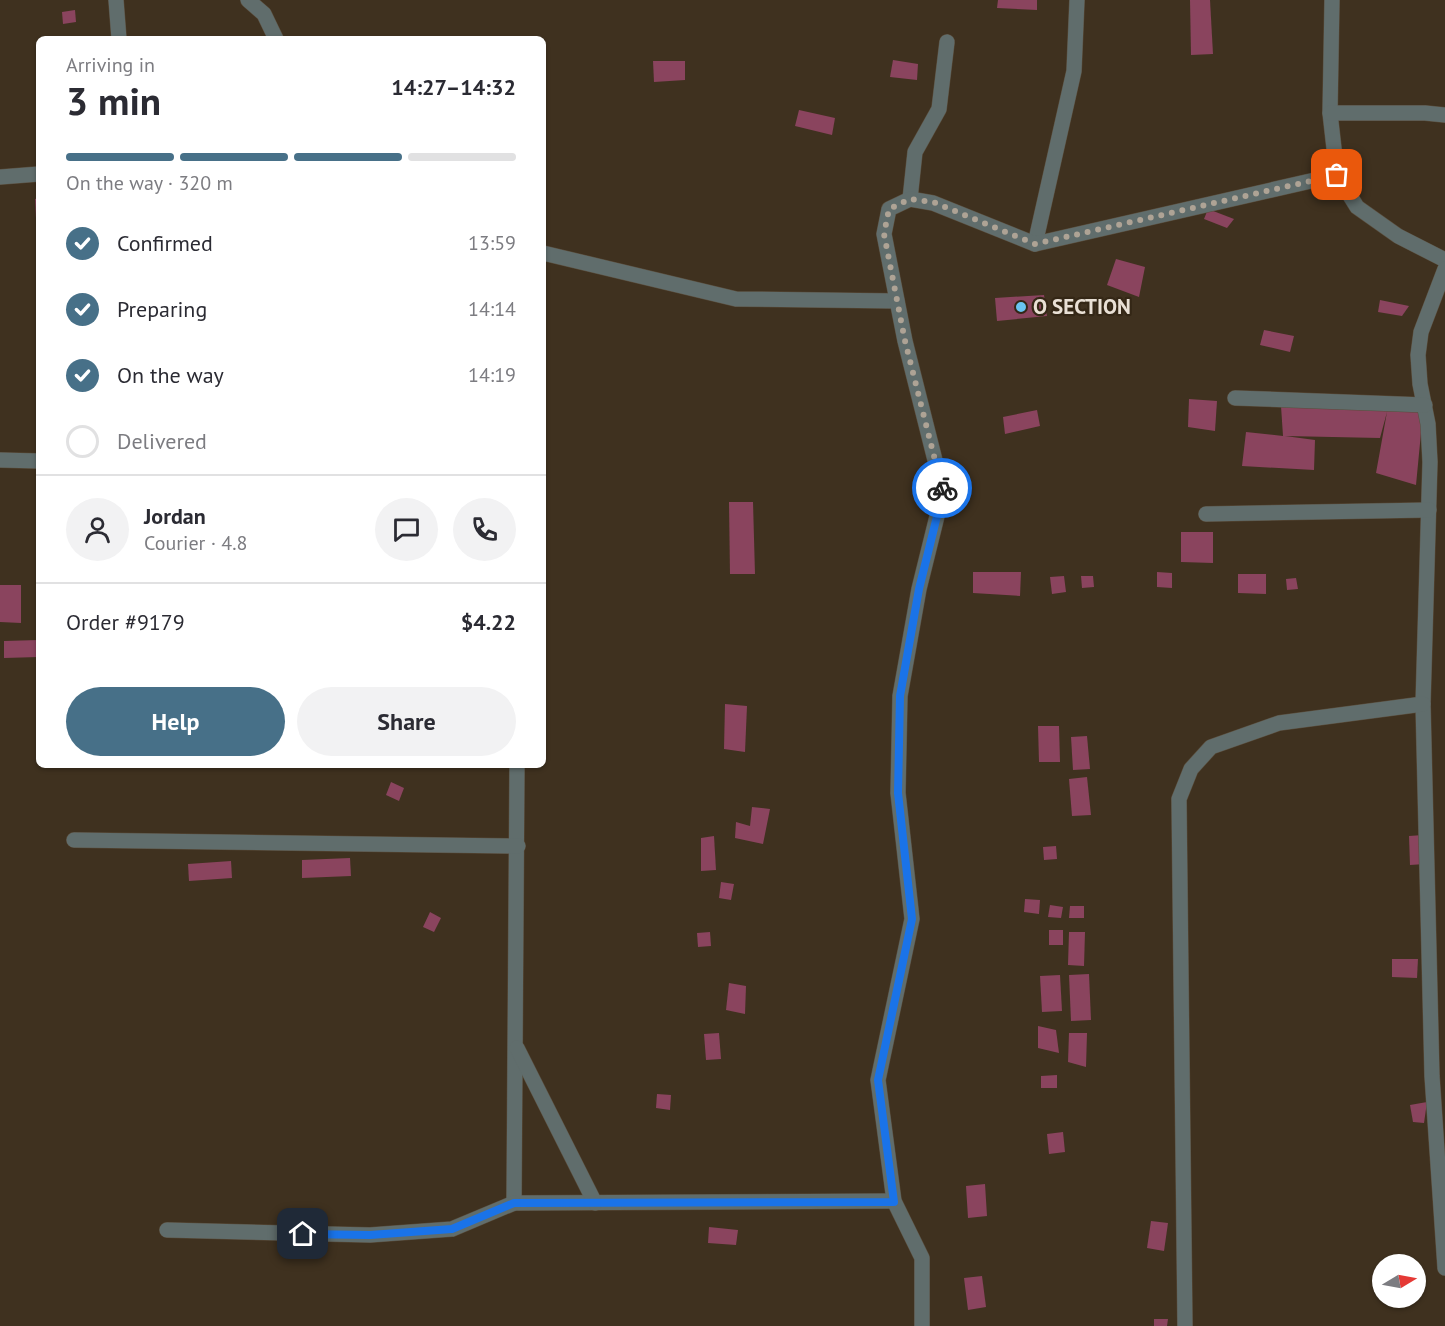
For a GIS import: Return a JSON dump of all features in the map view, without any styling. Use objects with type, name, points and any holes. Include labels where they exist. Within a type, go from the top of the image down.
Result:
[{"type":"street","points":[[116,0],[120,36]]},
{"type":"street","points":[[248,0],[264,14],[275,36]]},
{"type":"street","points":[[1035,244],[1074,71],[1077,0]]},
{"type":"street","points":[[1332,0],[1330,113],[1337,175],[1357,207],[1398,236],[1445,261]]},
{"type":"street","points":[[910,199],[915,152],[939,109],[947,42]]},
{"type":"street","points":[[1330,113],[1445,115]]},
{"type":"street","points":[[0,177],[36,174]]},
{"type":"street","points":[[922,1326],[922,1258],[894,1202],[878,1080],[912,919],[898,793],[900,696],[919,589],[943,492],[905,341],[884,234],[889,209],[910,199],[933,202],[1035,244],[1337,175]]},
{"type":"street","points":[[546,255],[736,299],[897,301]]},
{"type":"street","points":[[1445,269],[1421,332],[1418,355],[1431,462],[1424,704],[1445,1268]]},
{"type":"street","points":[[1235,398],[1425,405]]},
{"type":"street","points":[[0,460],[36,461]]},
{"type":"street","points":[[1206,514],[1429,510]]},
{"type":"street","points":[[1185,1326],[1179,799],[1191,769],[1211,747],[1279,723],[1424,704]]},
{"type":"street","points":[[514,1203],[517,768]]},
{"type":"street","points":[[74,840],[518,846]]},
{"type":"street","points":[[516,1045],[595,1203]]},
{"type":"street","points":[[168,1230],[370,1235],[452,1229],[514,1203],[894,1202]]},
{"type":"building","points":[[998,0],[1037,0],[1037,10],[997,8]]},
{"type":"building","points":[[1190,0],[1210,0],[1213,54],[1191,55]]},
{"type":"building","points":[[75,10],[76,22],[63,24],[62,12]]},
{"type":"building","points":[[893,60],[918,64],[917,80],[890,77]]},
{"type":"building","points":[[653,61],[685,61],[685,80],[654,82]]},
{"type":"building","points":[[799,110],[835,118],[832,135],[795,126]]},
{"type":"building","points":[[1208,209],[1234,219],[1227,228],[1204,219]]},
{"type":"building","points":[[1116,259],[1145,267],[1139,297],[1107,285]]},
{"type":"building","name":"O SECTION","points":[[1044,295],[1047,316],[997,321],[995,298]]},
{"type":"building","points":[[1380,300],[1409,306],[1402,316],[1378,312]]},
{"type":"building","points":[[1264,330],[1294,336],[1290,352],[1260,345]]},
{"type":"building","points":[[1189,399],[1217,401],[1215,431],[1188,427]]},
{"type":"building","points":[[1281,406],[1423,412],[1416,485],[1376,473],[1387,412],[1380,438],[1285,436],[1315,440],[1314,470],[1242,466],[1246,432],[1283,436]]},
{"type":"building","points":[[1037,410],[1040,426],[1005,434],[1003,417]]},
{"type":"building","points":[[729,502],[753,502],[755,574],[730,574]]},
{"type":"building","points":[[1181,532],[1213,532],[1213,563],[1181,562]]},
{"type":"building","points":[[973,572],[1021,572],[1020,596],[973,593]]},
{"type":"building","points":[[1157,572],[1172,573],[1172,588],[1157,587]]},
{"type":"building","points":[[1238,574],[1266,574],[1266,594],[1238,593]]},
{"type":"building","points":[[1064,576],[1066,592],[1052,594],[1050,577]]},
{"type":"building","points":[[1081,576],[1093,576],[1094,587],[1082,588]]},
{"type":"building","points":[[1296,578],[1298,589],[1287,590],[1286,579]]},
{"type":"building","points":[[0,585],[21,585],[21,623],[0,622]]},
{"type":"building","points":[[36,640],[36,657],[4,658],[4,641]]},
{"type":"building","points":[[725,704],[747,706],[745,752],[724,749]]},
{"type":"building","points":[[1038,726],[1059,726],[1060,762],[1039,762]]},
{"type":"building","points":[[1087,736],[1090,769],[1073,770],[1071,737]]},
{"type":"building","points":[[1087,777],[1091,815],[1072,816],[1069,779]]},
{"type":"building","points":[[391,782],[404,788],[399,801],[386,795]]},
{"type":"building","points":[[752,807],[770,809],[763,844],[735,838],[736,822],[750,826]]},
{"type":"building","points":[[1423,835],[1425,864],[1410,865],[1409,836]]},
{"type":"building","points":[[714,836],[716,870],[701,871],[701,838]]},
{"type":"building","points":[[1056,846],[1057,859],[1044,860],[1043,847]]},
{"type":"building","points":[[350,858],[351,876],[302,878],[302,860]]},
{"type":"building","points":[[231,861],[232,878],[189,881],[188,864]]},
{"type":"building","points":[[721,882],[734,884],[731,900],[719,898]]},
{"type":"building","points":[[1025,899],[1040,900],[1039,914],[1024,912]]},
{"type":"building","points":[[1050,905],[1063,907],[1061,918],[1048,917]]},
{"type":"building","points":[[1070,906],[1084,906],[1084,918],[1069,918]]},
{"type":"building","points":[[430,912],[441,918],[434,932],[423,927]]},
{"type":"building","points":[[1049,930],[1063,930],[1063,945],[1049,945]]},
{"type":"building","points":[[710,932],[711,946],[698,947],[697,933]]},
{"type":"building","points":[[1069,932],[1085,932],[1084,966],[1068,965]]},
{"type":"building","points":[[1392,959],[1418,959],[1417,978],[1392,977]]},
{"type":"building","points":[[1089,974],[1091,1020],[1071,1021],[1069,975]]},
{"type":"building","points":[[1060,975],[1062,1011],[1042,1012],[1040,976]]},
{"type":"building","points":[[729,983],[746,986],[745,1014],[726,1010]]},
{"type":"building","points":[[1038,1026],[1056,1030],[1059,1053],[1038,1048]]},
{"type":"building","points":[[719,1033],[721,1059],[706,1060],[704,1034]]},
{"type":"building","points":[[1069,1033],[1087,1033],[1086,1067],[1068,1062]]},
{"type":"building","points":[[1057,1075],[1057,1088],[1041,1088],[1041,1076]]},
{"type":"building","points":[[657,1094],[671,1095],[670,1110],[656,1108]]},
{"type":"building","points":[[1427,1102],[1424,1123],[1413,1122],[1410,1105]]},
{"type":"building","points":[[1063,1132],[1065,1152],[1049,1154],[1047,1134]]},
{"type":"building","points":[[985,1184],[987,1216],[968,1218],[966,1186]]},
{"type":"building","points":[[1151,1221],[1168,1223],[1164,1251],[1147,1248]]},
{"type":"building","points":[[709,1227],[738,1230],[736,1245],[708,1243]]},
{"type":"building","points":[[982,1276],[986,1307],[968,1310],[964,1278]]},
{"type":"building","points":[[1154,1319],[1168,1319],[1167,1326],[1154,1326]]},
{"type":"way so far","points":[[942,488],[905,341],[884,234],[889,209],[910,199],[933,202],[1035,244],[1337,175]]},
{"type":"place","name":"O SECTION","points":[[1021,307]]},
{"type":"route","points":[[303,1234],[370,1235],[452,1229],[514,1203],[894,1202],[878,1080],[912,919],[898,793],[900,696],[919,589],[943,492],[942,488]]}]
